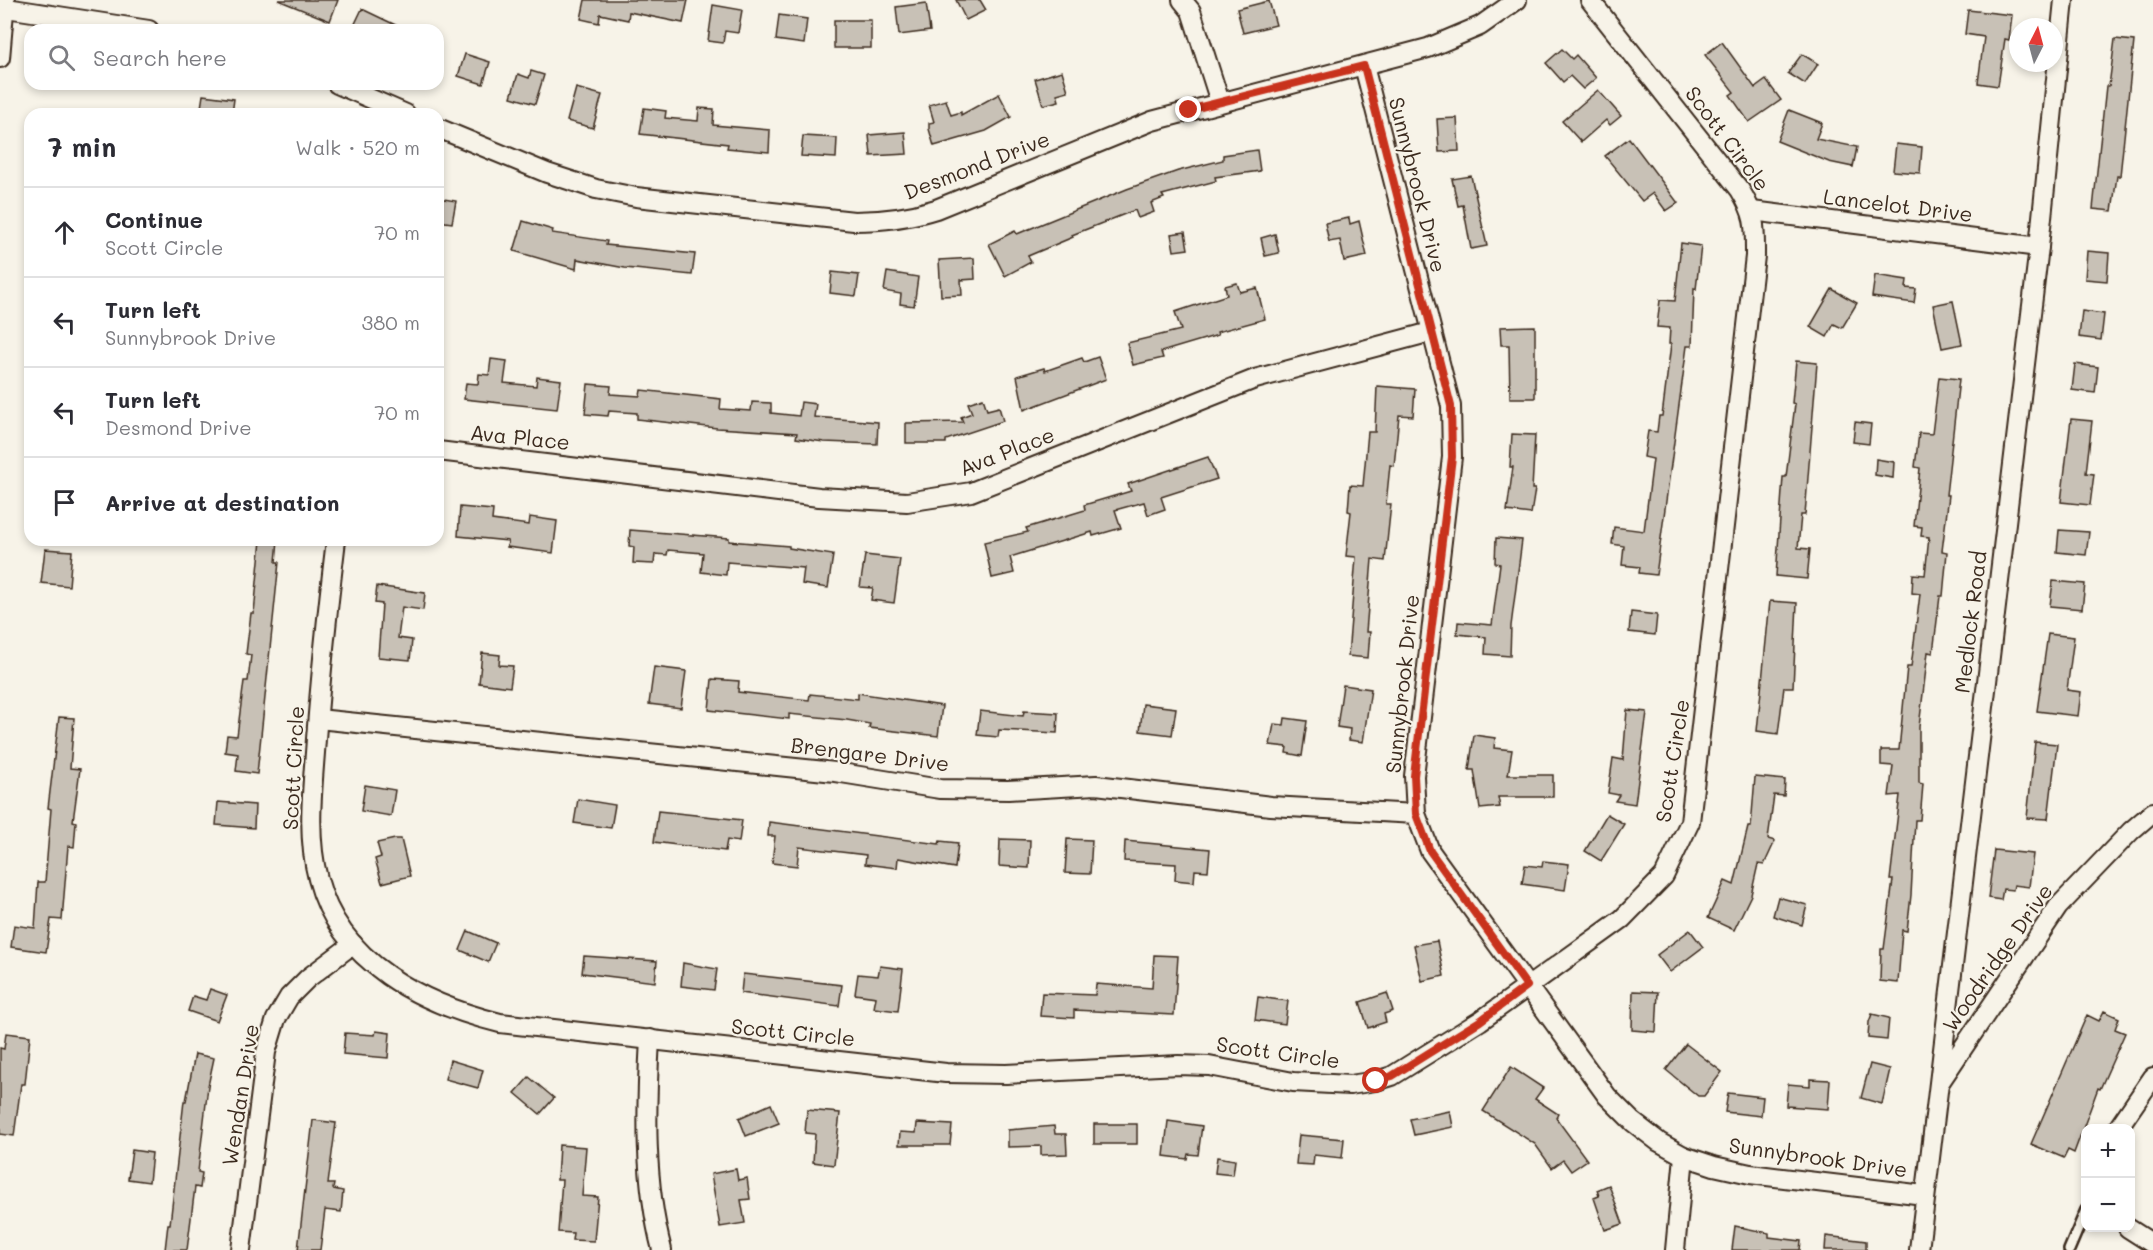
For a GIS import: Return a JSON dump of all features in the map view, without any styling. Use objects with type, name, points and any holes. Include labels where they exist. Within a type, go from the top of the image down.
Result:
[{"type":"street","points":[[1182,0],[1191,11],[1220,102]]},
{"type":"street","name":"Desmond Drive","points":[[444,130],[547,173],[606,191],[636,197],[854,221],[885,221],[911,217],[936,209],[1152,121],[1364,66],[1456,38],[1480,27],[1517,0]]},
{"type":"street","name":"Scott Circle","points":[[335,546],[318,719],[311,817],[318,879],[328,904],[352,944],[391,979],[430,1001],[500,1023],[946,1073],[1006,1074],[1178,1065],[1218,1068],[1293,1082],[1350,1086],[1392,1076],[1480,1021],[1622,919],[1664,876],[1675,859],[1690,822],[1755,256],[1752,211],[1740,189],[1590,0]]},
{"type":"street","name":"Medlock Road","points":[[1919,1250],[2039,247],[2064,0]]},
{"type":"street","points":[[0,58],[3,5],[113,24]]},
{"type":"street","name":"Sunnybrook Drive","points":[[1364,66],[1451,406],[1453,432],[1414,776],[1416,814],[1430,851],[1607,1095],[1633,1122],[1659,1142],[1684,1156],[1750,1174],[1924,1195]]},
{"type":"street","points":[[350,90],[389,108]]},
{"type":"street","name":"Lancelot Drive","points":[[1752,211],[2039,247]]},
{"type":"street","name":"Ava Place","points":[[444,452],[819,496],[907,502],[971,492],[1255,379],[1431,332]]},
{"type":"street","name":"Brengare Drive","points":[[318,719],[835,772],[940,789],[1008,790],[1096,785],[1271,806],[1416,814]]},
{"type":"street","name":"Woodridge Drive","points":[[1938,1086],[2058,907],[2131,831],[2153,812]]},
{"type":"street","name":"Wendan Drive","points":[[241,1250],[266,1052],[276,1019],[289,997],[308,978],[352,944]]},
{"type":"street","points":[[650,1039],[646,1124],[655,1223],[662,1250]]},
{"type":"street","points":[[2121,1124],[2153,1077]]},
{"type":"street","points":[[1675,1250],[1684,1156]]},
{"type":"street","points":[[2135,1232],[2153,1244]]},
{"type":"lane","points":[[2069,1250],[2081,1220]]},
{"type":"building","points":[[278,0],[338,0],[330,21]]},
{"type":"building","points":[[585,0],[688,0],[683,23],[629,12],[628,20],[600,14],[599,23],[581,19]]},
{"type":"building","points":[[956,0],[980,0],[986,10],[966,20]]},
{"type":"building","points":[[1269,1],[1276,25],[1243,33],[1237,9]]},
{"type":"building","points":[[926,3],[930,31],[899,35],[896,7]]},
{"type":"building","points":[[713,5],[742,10],[738,33],[725,31],[723,43],[708,41]]},
{"type":"building","points":[[362,9],[393,24],[355,24]]},
{"type":"building","points":[[1968,10],[2012,15],[2012,18],[2009,18],[2009,40],[2005,39],[1998,86],[1978,83],[1984,37],[1965,34]]},
{"type":"building","points":[[779,15],[807,19],[804,44],[776,40]]},
{"type":"building","points":[[834,20],[871,20],[871,48],[834,48]]},
{"type":"building","points":[[2115,39],[2134,41],[2120,176],[2117,176],[2112,211],[2093,209],[2106,86],[2109,86]]},
{"type":"building","points":[[1722,42],[1755,88],[1766,80],[1781,100],[1749,122],[1730,95],[1734,92],[1705,55]]},
{"type":"building","points":[[1562,49],[1572,59],[1576,55],[1596,78],[1583,89],[1570,76],[1563,82],[1546,63]]},
{"type":"building","points":[[465,54],[490,62],[483,84],[458,76]]},
{"type":"building","points":[[1802,54],[1818,64],[1805,84],[1788,73]]},
{"type":"building","points":[[531,71],[544,75],[535,104],[511,97],[518,74],[529,78]]},
{"type":"building","points":[[1062,71],[1068,91],[1057,94],[1059,101],[1043,105],[1035,79]]},
{"type":"building","points":[[576,88],[602,95],[593,128],[567,121]]},
{"type":"building","points":[[1598,90],[1621,116],[1610,125],[1606,120],[1581,142],[1562,121]]},
{"type":"building","points":[[999,94],[1011,117],[986,131],[934,146],[929,123],[934,122],[929,105],[946,100],[951,115],[961,112],[961,115]]},
{"type":"building","points":[[203,95],[234,99],[233,108],[201,108]]},
{"type":"building","points":[[644,108],[666,111],[665,118],[698,121],[699,108],[714,109],[713,125],[770,130],[769,152],[727,148],[728,144],[640,134]]},
{"type":"building","points":[[1789,110],[1822,123],[1816,139],[1857,147],[1853,167],[1829,162],[1777,141]]},
{"type":"building","points":[[1457,118],[1459,151],[1439,152],[1437,119]]},
{"type":"building","points":[[905,132],[907,154],[871,156],[869,135]]},
{"type":"building","points":[[803,136],[837,138],[836,158],[801,156]]},
{"type":"building","points":[[1629,138],[1678,203],[1666,211],[1653,193],[1642,201],[1605,156]]},
{"type":"building","points":[[1896,144],[1922,147],[1920,173],[1893,171]]},
{"type":"building","points":[[1257,150],[1260,171],[1215,177],[1216,181],[1162,195],[1164,198],[1151,203],[1154,212],[1138,218],[1135,210],[1072,235],[1073,237],[1028,256],[1031,262],[1005,276],[989,244],[1015,231],[1017,234],[1127,189],[1178,171],[1223,160],[1223,155]]},
{"type":"building","points":[[1471,176],[1487,246],[1471,249],[1463,205],[1458,206],[1452,179]]},
{"type":"building","points":[[444,199],[456,201],[452,223],[444,222]]},
{"type":"building","points":[[1349,218],[1350,224],[1359,221],[1367,256],[1344,261],[1340,240],[1329,242],[1325,223]]},
{"type":"building","points":[[523,221],[553,230],[552,233],[607,241],[606,245],[695,254],[692,275],[625,268],[577,259],[576,269],[514,251]]},
{"type":"building","points":[[1185,232],[1188,249],[1174,251],[1171,234]]},
{"type":"building","points":[[1275,234],[1279,253],[1265,256],[1261,238]]},
{"type":"building","points":[[1681,243],[1701,246],[1696,289],[1694,288],[1692,346],[1687,346],[1656,575],[1639,573],[1640,567],[1622,565],[1624,546],[1612,544],[1614,527],[1644,531],[1653,459],[1644,457],[1648,431],[1657,432],[1659,416],[1662,416],[1671,344],[1669,344],[1670,328],[1657,327],[1660,300],[1675,301]]},
{"type":"building","points":[[2087,251],[2109,253],[2107,281],[2085,279]]},
{"type":"building","points":[[974,258],[975,279],[961,280],[962,295],[941,296],[939,260]]},
{"type":"building","points":[[832,272],[859,275],[856,296],[830,293]]},
{"type":"building","points":[[887,272],[918,277],[914,306],[900,304],[901,294],[884,291]]},
{"type":"building","points":[[1875,275],[1907,280],[1906,288],[1916,289],[1914,303],[1872,297]]},
{"type":"building","points":[[1237,283],[1240,292],[1257,288],[1265,319],[1217,332],[1218,335],[1161,352],[1163,358],[1133,365],[1127,343],[1181,330],[1175,312],[1227,295],[1225,286]]},
{"type":"building","points":[[1832,289],[1857,303],[1842,328],[1834,324],[1827,337],[1810,327]]},
{"type":"building","points":[[1953,301],[1962,344],[1942,348],[1933,305]]},
{"type":"building","points":[[2082,311],[2104,314],[2101,340],[2079,337]]},
{"type":"building","points":[[1535,326],[1535,398],[1510,398],[1509,345],[1501,345],[1500,327]]},
{"type":"building","points":[[1098,357],[1106,379],[1024,410],[1017,376],[1044,368],[1045,371],[1082,358],[1084,362]]},
{"type":"building","points":[[491,359],[507,361],[504,383],[536,386],[537,377],[561,380],[557,409],[464,399],[466,383],[478,384],[479,374],[489,375]]},
{"type":"building","points":[[1796,361],[1817,363],[1805,515],[1801,515],[1798,548],[1810,549],[1807,579],[1776,576],[1783,477],[1786,477],[1795,404],[1792,403]]},
{"type":"building","points":[[2075,364],[2098,367],[2095,393],[2072,390]]},
{"type":"building","points":[[1939,377],[1959,379],[1946,495],[1949,495],[1942,551],[1947,552],[1943,596],[1940,596],[1933,653],[1928,652],[1919,727],[1919,783],[1923,784],[1920,820],[1915,820],[1911,895],[1907,931],[1902,930],[1898,983],[1880,981],[1881,949],[1884,949],[1893,880],[1890,880],[1900,795],[1889,796],[1893,766],[1881,765],[1881,750],[1899,750],[1907,667],[1911,667],[1920,594],[1912,593],[1913,574],[1925,575],[1929,537],[1921,536],[1922,527],[1914,526],[1920,468],[1915,467],[1919,433],[1932,434]]},
{"type":"building","points":[[588,384],[611,386],[610,394],[640,396],[641,390],[721,399],[720,409],[751,411],[752,402],[771,403],[771,413],[799,416],[801,402],[816,404],[814,417],[878,422],[877,444],[824,442],[796,438],[797,433],[717,428],[637,419],[637,413],[609,411],[608,416],[585,414]]},
{"type":"building","points":[[1377,386],[1415,389],[1413,416],[1399,415],[1394,466],[1390,465],[1386,504],[1391,504],[1385,561],[1372,559],[1366,632],[1370,632],[1368,658],[1348,656],[1356,557],[1346,556],[1351,512],[1348,511],[1350,485],[1363,486],[1368,432],[1375,432]]},
{"type":"building","points":[[983,398],[987,410],[999,407],[1003,421],[946,440],[946,443],[906,443],[906,423],[963,422],[961,417],[972,413],[968,403]]},
{"type":"building","points":[[2071,419],[2092,421],[2086,473],[2094,474],[2090,505],[2061,502]]},
{"type":"building","points":[[1855,422],[1871,424],[1869,444],[1853,442]]},
{"type":"building","points":[[1512,434],[1535,435],[1532,489],[1535,489],[1531,514],[1507,511],[1513,467],[1510,467]]},
{"type":"building","points":[[1208,457],[1217,479],[1161,497],[1165,509],[1148,515],[1144,502],[1115,510],[1121,528],[1093,536],[1092,532],[1010,557],[1014,573],[992,578],[984,542],[1028,532],[1026,528],[1085,510],[1084,505],[1131,491],[1128,484]]},
{"type":"building","points":[[1876,459],[1894,462],[1893,478],[1875,475]]},
{"type":"building","points":[[460,507],[493,510],[492,520],[529,525],[530,517],[557,521],[553,553],[507,547],[508,541],[458,536]]},
{"type":"building","points":[[630,530],[729,538],[729,541],[789,546],[789,548],[833,555],[828,588],[802,584],[804,568],[727,562],[726,575],[701,572],[703,553],[668,550],[667,555],[655,554],[654,564],[633,563],[634,547],[629,546]]},
{"type":"building","points":[[2059,530],[2089,532],[2086,555],[2057,552]]},
{"type":"building","points":[[1496,538],[1522,540],[1511,626],[1510,656],[1485,654],[1486,637],[1457,634],[1458,622],[1492,625],[1500,564],[1495,563]]},
{"type":"building","points":[[260,546],[277,546],[276,562],[279,562],[257,774],[236,771],[238,754],[225,752],[227,735],[237,736],[244,681],[248,681],[251,655],[246,654],[251,613],[254,613]]},
{"type":"building","points":[[45,549],[72,551],[69,586],[41,583]]},
{"type":"building","points":[[865,555],[900,559],[894,603],[871,600],[873,588],[860,587]]},
{"type":"building","points":[[2053,581],[2085,584],[2082,609],[2050,606]]},
{"type":"building","points":[[377,586],[425,593],[423,610],[402,607],[398,638],[412,640],[410,660],[378,657],[382,604],[375,603]]},
{"type":"building","points":[[1770,601],[1797,603],[1793,687],[1784,687],[1778,734],[1757,731]]},
{"type":"building","points":[[1631,612],[1657,615],[1655,635],[1629,632]]},
{"type":"building","points":[[2048,634],[2074,637],[2067,690],[2081,692],[2078,716],[2037,711]]},
{"type":"building","points":[[482,653],[500,655],[499,665],[513,666],[510,687],[479,683]]},
{"type":"building","points":[[654,667],[686,671],[681,708],[649,704]]},
{"type":"building","points":[[712,679],[739,681],[738,692],[809,700],[810,694],[858,699],[858,693],[942,706],[938,736],[869,728],[870,724],[847,720],[789,714],[789,719],[709,710]]},
{"type":"building","points":[[1343,685],[1371,689],[1363,742],[1349,740],[1350,729],[1337,727]]},
{"type":"building","points":[[1143,704],[1176,708],[1172,735],[1140,731]]},
{"type":"building","points":[[1627,710],[1647,712],[1635,804],[1615,801],[1619,795],[1608,793],[1613,758],[1623,760]]},
{"type":"building","points":[[980,711],[1023,716],[1024,711],[1058,713],[1057,733],[999,730],[998,737],[977,735]]},
{"type":"building","points":[[59,717],[74,718],[70,768],[80,769],[73,821],[76,822],[74,847],[68,846],[62,920],[51,919],[46,952],[11,947],[14,925],[35,928],[38,882],[45,882],[51,809],[48,808]]},
{"type":"building","points":[[1285,718],[1307,721],[1302,756],[1286,753],[1287,747],[1270,745],[1274,724],[1284,725]]},
{"type":"building","points":[[1474,735],[1495,738],[1494,748],[1512,750],[1508,775],[1553,775],[1553,797],[1498,797],[1500,807],[1480,809],[1474,770],[1469,770]]},
{"type":"building","points":[[2035,742],[2057,744],[2048,819],[2027,818]]},
{"type":"building","points":[[1755,777],[1785,780],[1784,796],[1774,795],[1768,839],[1775,841],[1764,865],[1758,864],[1751,895],[1734,930],[1708,918],[1725,881],[1734,885],[1748,827],[1751,827]]},
{"type":"building","points":[[365,785],[395,790],[391,816],[361,811]]},
{"type":"building","points":[[578,799],[615,805],[611,828],[574,823]]},
{"type":"building","points":[[218,802],[255,805],[254,828],[216,825]]},
{"type":"building","points":[[658,811],[742,820],[739,842],[727,840],[725,851],[654,842]]},
{"type":"building","points":[[1607,814],[1624,824],[1601,861],[1585,851]]},
{"type":"building","points":[[769,822],[939,844],[940,841],[958,843],[955,868],[898,858],[897,868],[865,864],[866,855],[799,847],[797,866],[772,863],[775,836],[768,836]]},
{"type":"building","points":[[401,839],[410,876],[382,883],[375,859],[381,857],[377,843]]},
{"type":"building","points":[[1000,839],[1030,840],[1029,868],[999,866]]},
{"type":"building","points":[[1067,839],[1092,840],[1090,874],[1065,873]]},
{"type":"building","points":[[1125,841],[1210,849],[1208,871],[1195,870],[1194,882],[1175,880],[1176,864],[1124,861]]},
{"type":"building","points":[[1994,850],[2033,854],[2029,887],[2014,885],[2013,890],[2003,889],[2001,900],[1988,898]]},
{"type":"building","points":[[1543,861],[1569,864],[1565,890],[1522,884],[1525,865],[1542,867]]},
{"type":"building","points":[[1778,897],[1807,905],[1802,925],[1773,916]]},
{"type":"building","points":[[1690,930],[1703,947],[1670,972],[1657,955]]},
{"type":"building","points":[[468,931],[496,943],[488,962],[460,950]]},
{"type":"building","points":[[1437,941],[1444,976],[1422,981],[1414,945]]},
{"type":"building","points":[[1154,955],[1178,956],[1174,1015],[1074,1010],[1074,1018],[1040,1016],[1042,993],[1095,995],[1096,984],[1152,988]]},
{"type":"building","points":[[584,956],[657,961],[655,982],[582,973]]},
{"type":"building","points":[[683,963],[717,969],[714,990],[681,986]]},
{"type":"building","points":[[880,966],[903,969],[898,1011],[874,1008],[876,997],[855,994],[858,974],[878,976]]},
{"type":"building","points":[[743,974],[842,985],[839,1006],[741,993]]},
{"type":"building","points":[[210,989],[227,995],[217,1021],[188,1011],[193,996],[206,1000]]},
{"type":"building","points":[[1633,991],[1658,992],[1656,1032],[1632,1030]]},
{"type":"building","points":[[1387,993],[1393,1011],[1384,1014],[1386,1022],[1368,1028],[1360,1002]]},
{"type":"building","points":[[1258,997],[1288,1001],[1285,1024],[1255,1020]]},
{"type":"building","points":[[2104,1011],[2119,1018],[2115,1029],[2125,1033],[2100,1089],[2098,1088],[2085,1124],[2081,1124],[2081,1134],[2074,1153],[2068,1150],[2064,1158],[2031,1144],[2087,1015],[2099,1021]]},
{"type":"building","points":[[1872,1014],[1889,1018],[1887,1040],[1868,1038]]},
{"type":"building","points":[[376,1031],[390,1033],[388,1058],[343,1054],[345,1033],[375,1035]]},
{"type":"building","points":[[6,1033],[30,1036],[25,1084],[21,1084],[14,1136],[0,1134],[0,1048],[4,1049]]},
{"type":"building","points":[[1686,1044],[1722,1072],[1704,1096],[1698,1096],[1666,1070]]},
{"type":"building","points":[[195,1054],[214,1058],[208,1086],[198,1172],[202,1173],[200,1188],[195,1187],[187,1250],[165,1250],[184,1101],[186,1101]]},
{"type":"building","points":[[450,1060],[483,1070],[478,1088],[445,1079]]},
{"type":"building","points":[[1870,1064],[1890,1069],[1882,1104],[1861,1098]]},
{"type":"building","points":[[1511,1067],[1543,1088],[1535,1099],[1558,1114],[1556,1118],[1587,1160],[1571,1171],[1563,1160],[1552,1168],[1535,1144],[1483,1111]]},
{"type":"building","points":[[529,1077],[554,1098],[540,1114],[515,1093]]},
{"type":"building","points":[[1810,1079],[1830,1080],[1828,1109],[1786,1106],[1788,1084],[1810,1086]]},
{"type":"building","points":[[1728,1093],[1763,1097],[1761,1116],[1725,1112]]},
{"type":"building","points":[[771,1104],[779,1123],[746,1136],[739,1118]]},
{"type":"building","points":[[807,1110],[840,1113],[834,1165],[813,1162],[815,1134],[805,1133]]},
{"type":"building","points":[[1450,1111],[1453,1127],[1414,1135],[1410,1119]]},
{"type":"building","points":[[313,1120],[336,1123],[328,1184],[334,1184],[333,1189],[343,1191],[341,1212],[325,1210],[320,1250],[298,1250]]},
{"type":"building","points":[[1168,1121],[1202,1126],[1198,1155],[1188,1154],[1187,1159],[1164,1156]]},
{"type":"building","points":[[917,1123],[952,1125],[950,1145],[899,1145],[900,1132],[916,1133]]},
{"type":"building","points":[[1094,1124],[1137,1124],[1137,1144],[1094,1144]]},
{"type":"building","points":[[1054,1126],[1055,1134],[1066,1134],[1067,1154],[1041,1155],[1041,1146],[1008,1147],[1008,1130]]},
{"type":"building","points":[[1299,1135],[1344,1139],[1342,1158],[1314,1155],[1313,1165],[1296,1164]]},
{"type":"building","points":[[559,1145],[586,1147],[582,1196],[598,1197],[594,1241],[572,1240],[573,1233],[558,1232],[562,1180],[557,1180]]},
{"type":"building","points":[[132,1150],[152,1153],[149,1182],[128,1179]]},
{"type":"building","points":[[1217,1157],[1235,1160],[1233,1175],[1215,1173]]},
{"type":"building","points":[[736,1169],[738,1180],[747,1178],[750,1199],[741,1200],[745,1223],[720,1227],[711,1174]]},
{"type":"building","points":[[1609,1185],[1623,1224],[1605,1230],[1594,1198],[1599,1196],[1597,1190]]},
{"type":"building","points":[[1735,1226],[1769,1233],[1769,1237],[1801,1241],[1800,1250],[1732,1250]]},
{"type":"building","points":[[1826,1236],[1866,1241],[1866,1250],[1825,1250]]},
{"type":"route","points":[[1189,110],[1364,66],[1451,406],[1452,457],[1428,642],[1414,776],[1416,814],[1430,851],[1527,986],[1480,1021],[1392,1076],[1376,1081]]}]
